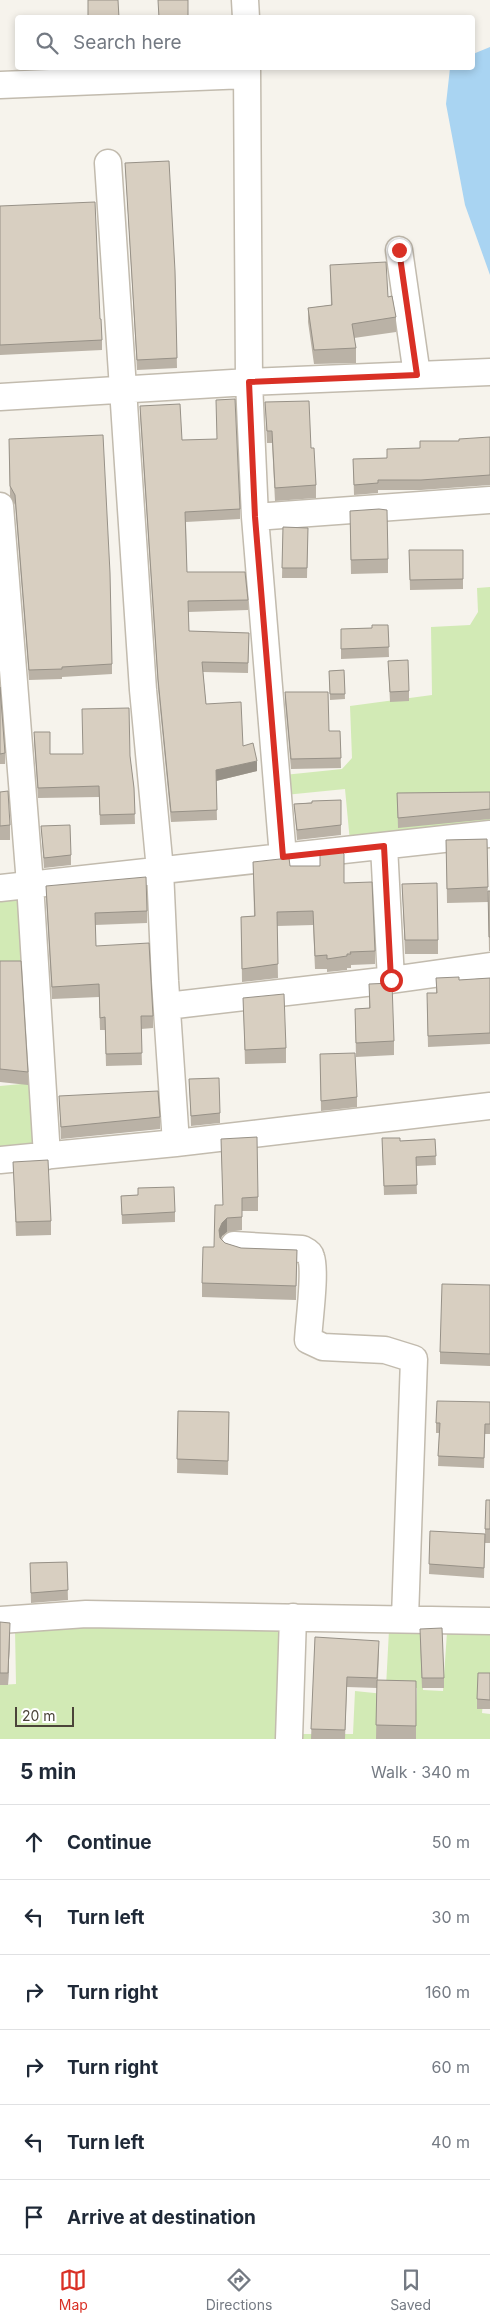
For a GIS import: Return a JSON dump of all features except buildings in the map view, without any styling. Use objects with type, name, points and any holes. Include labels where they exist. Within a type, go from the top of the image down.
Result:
[{"type":"street","points":[[246,0],[246,15]]},
{"type":"street","points":[[0,85],[247,71],[249,382],[255,517],[283,857]]},
{"type":"street","points":[[108,163],[143,690],[160,870],[176,1143]]},
{"type":"street","points":[[399,250],[417,375]]},
{"type":"street","points":[[0,397],[249,382],[490,372]]},
{"type":"street","points":[[255,517],[490,500]]},
{"type":"street","points":[[0,506],[5,594],[30,884],[47,1156]]},
{"type":"street","points":[[0,888],[490,834]]},
{"type":"street","points":[[384,846],[391,980]]},
{"type":"street","points":[[167,1006],[391,980],[490,966]]},
{"type":"street","points":[[0,1160],[176,1143],[490,1106]]},
{"type":"street","points":[[234,1246],[302,1249],[308,1252],[311,1257],[308,1340],[323,1347],[385,1350],[414,1359],[405,1618]]},
{"type":"street","points":[[0,1620],[86,1614],[293,1616],[490,1621]]},
{"type":"street","points":[[290,1739],[293,1616]]},
{"type":"green space","points":[[490,587],[490,827],[350,842],[345,789],[285,795],[284,775],[342,769],[352,758],[350,706],[432,695],[431,627],[470,625],[478,612],[477,588]]},
{"type":"green space","points":[[17,892],[23,965],[0,966],[0,894]]},
{"type":"green space","points":[[32,1083],[37,1147],[0,1151],[0,1086]]},
{"type":"green space","points":[[91,1620],[286,1621],[284,1739],[0,1739],[0,1685],[16,1684],[15,1629]]},
{"type":"green space","points":[[389,1630],[424,1633],[423,1690],[443,1691],[447,1632],[490,1634],[490,1678],[485,1678],[482,1713],[490,1714],[490,1739],[415,1739],[417,1688],[386,1687]]},
{"type":"green space","points":[[355,1691],[384,1694],[384,1739],[303,1739],[303,1734],[353,1734]]},
{"type":"water","points":[[490,47],[490,275],[465,205],[446,104],[450,70],[475,70],[475,53]]},
{"type":"route","points":[[391,980],[384,846],[283,857],[255,517],[249,382],[417,375],[399,250]]}]
